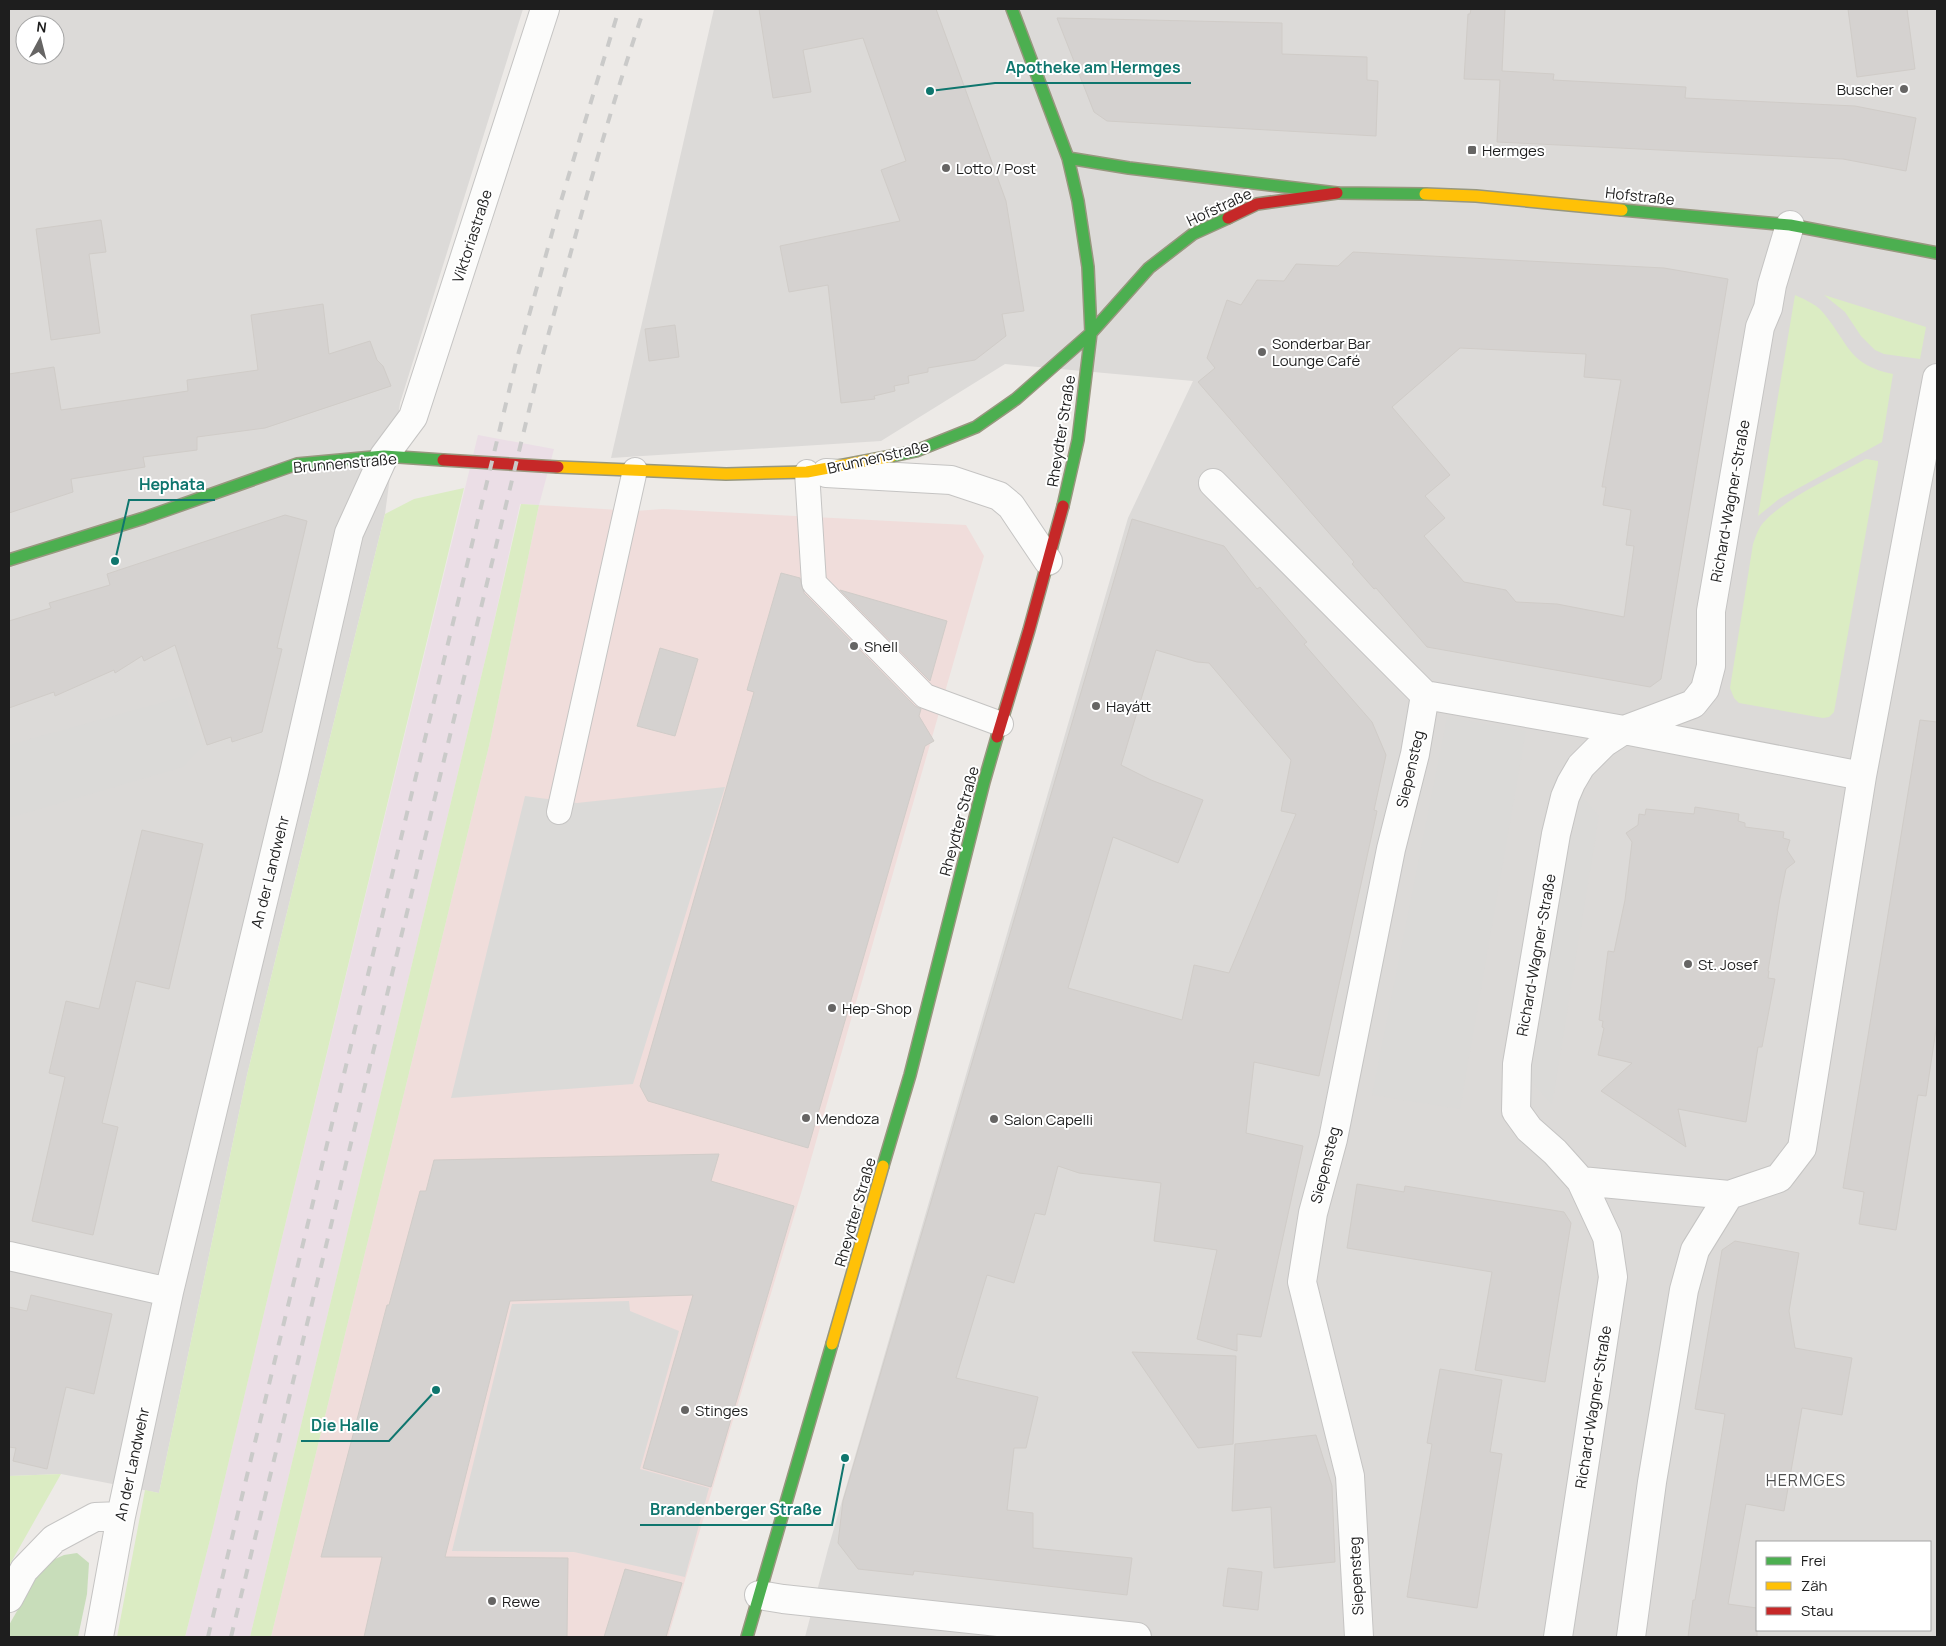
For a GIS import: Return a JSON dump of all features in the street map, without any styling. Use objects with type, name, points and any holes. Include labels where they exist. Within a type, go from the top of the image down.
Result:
[{"type":"main road","name":"Rheydter Straße","points":[[746,1637],[910,1075],[979,801],[1048,561],[1073,466],[1091,333],[1088,267],[1078,200],[1068,158],[1012,9]]},
{"type":"main road","name":"Hofstraße","points":[[1068,158],[1129,168],[1337,193],[1476,196],[1752,223],[1790,225],[1937,253]]},
{"type":"main road","name":"Hofstraße","points":[[1091,333],[1149,268],[1193,234],[1257,204],[1337,193]]},
{"type":"main road","name":"Brunnenstraße","points":[[9,560],[144,518],[297,464],[384,456],[466,462],[726,474],[807,472],[916,451],[976,427],[1016,399],[1091,333]]},
{"type":"street","name":"Viktoriastraße","points":[[384,456],[413,417],[545,9]]},
{"type":"street","name":"Richard-Wagner-Straße","points":[[1558,1637],[1613,1277],[1607,1237],[1581,1181],[1516,1111],[1517,1064],[1556,834],[1565,797],[1571,783],[1581,766],[1604,743],[1624,730],[1693,704],[1705,689],[1711,666],[1711,611],[1760,327],[1768,308],[1772,285],[1790,225]]},
{"type":"street","points":[[1581,1181],[1729,1195],[1779,1178],[1802,1148],[1862,776],[1937,378]]},
{"type":"street","name":"An der Landwehr","points":[[99,1637],[121,1516],[169,1292],[349,534],[384,456]]},
{"type":"street","name":"Brunnenstraße","points":[[807,472],[950,480],[999,496],[1011,506],[1048,561]]},
{"type":"street","points":[[1213,483],[1424,694],[1862,776]]},
{"type":"street","name":"Siepensteg","points":[[1359,1637],[1350,1476],[1302,1282],[1313,1213],[1333,1139],[1391,849],[1415,754],[1424,694]]},
{"type":"street","points":[[1631,1637],[1652,1482],[1684,1290],[1695,1250],[1729,1195]]},
{"type":"street","points":[[9,1256],[169,1292]]},
{"type":"street","points":[[9,1598],[24,1570],[54,1539],[95,1517],[121,1516]]},
{"type":"street","points":[[759,1595],[1137,1637]]},
{"type":"lane","points":[[559,812],[635,470]]},
{"type":"lane","points":[[807,472],[814,583],[925,696],[1001,724]]},
{"type":"shaded area","points":[[9,9],[523,9],[400,403],[385,514],[247,1075],[159,1493],[61,1474],[9,1476]]},
{"type":"shaded area","points":[[714,9],[1937,9],[1937,1637],[805,1637],[828,1549],[1128,518],[1193,381],[1005,364],[881,441],[611,458]]},
{"type":"shaded area","points":[[478,435],[554,449],[539,505],[520,504],[489,644],[250,1637],[185,1637],[213,1528]]},
{"type":"shaded area","points":[[539,505],[635,511],[663,509],[966,525],[984,556],[805,1180],[668,1637],[271,1637],[489,746]]},
{"type":"shaded area","points":[[185,696],[204,746],[183,767],[9,818],[9,745]]},
{"type":"shaded area","points":[[1447,717],[1526,731],[1460,1109],[1372,1095]]},
{"type":"shaded area","points":[[1571,783],[1599,816],[1552,1105],[1517,1064]]},
{"type":"shaded area","points":[[725,787],[633,1084],[451,1098],[525,796],[577,803]]},
{"type":"shaded area","points":[[629,1301],[630,1311],[679,1331],[640,1469],[709,1488],[685,1577],[574,1552],[452,1551],[512,1304]]},
{"type":"green space","points":[[1795,295],[1812,303],[1822,311],[1859,360],[1878,370],[1893,374],[1882,442],[1779,499],[1758,516]]},
{"type":"green space","points":[[1824,295],[1926,327],[1920,359],[1884,354],[1875,350],[1861,336],[1845,312]]},
{"type":"green space","points":[[1866,459],[1878,461],[1878,464],[1834,712],[1829,717],[1823,718],[1739,703],[1734,698],[1730,688],[1753,544],[1758,530],[1784,504]]},
{"type":"green space","points":[[464,488],[185,1637],[117,1637],[145,1490],[159,1493],[247,1075],[385,514],[414,499]]},
{"type":"green space","points":[[521,504],[539,505],[489,746],[271,1637],[250,1637],[489,644]]},
{"type":"green space","points":[[61,1474],[9,1566],[9,1476]]},
{"type":"green space","points":[[77,1553],[89,1563],[87,1594],[78,1637],[9,1637],[9,1625],[44,1564],[64,1555]]},
{"type":"building","points":[[759,9],[936,9],[1006,201],[1024,311],[1002,314],[1006,336],[975,360],[928,368],[928,372],[908,376],[909,383],[894,386],[895,391],[874,396],[875,399],[841,403],[828,285],[789,292],[780,246],[900,221],[881,170],[906,161],[863,38],[803,50],[811,92],[773,98]]},
{"type":"building","points":[[1471,9],[1505,9],[1502,71],[1554,74],[1553,80],[1686,87],[1685,98],[1855,106],[1916,118],[1906,171],[1843,159],[1497,142],[1500,80],[1464,79],[1468,14],[1470,14]]},
{"type":"building","points":[[1848,9],[1907,9],[1915,69],[1857,77]]},
{"type":"building","points":[[1057,18],[1282,23],[1282,54],[1367,57],[1367,80],[1378,81],[1376,136],[1107,121],[1094,112]]},
{"type":"building","points":[[101,220],[106,252],[89,254],[100,333],[51,340],[36,229]]},
{"type":"building","points":[[1353,252],[1664,268],[1728,279],[1661,679],[1650,687],[1427,647],[1376,588],[1374,589],[1352,564],[1354,562],[1198,382],[1215,368],[1207,358],[1227,300],[1241,305],[1257,280],[1284,281],[1296,264],[1338,266]],"holes":[[[1460,348],[1586,354],[1584,377],[1621,380],[1602,487],[1606,487],[1603,505],[1631,510],[1626,545],[1634,546],[1624,617],[1557,604],[1516,602],[1506,590],[1464,582],[1424,536],[1445,518],[1425,496],[1450,475],[1392,407]]]},
{"type":"building","points":[[323,304],[329,354],[370,341],[377,360],[383,366],[391,386],[265,428],[197,437],[197,450],[143,457],[145,467],[71,479],[73,492],[9,513],[9,374],[54,367],[61,410],[188,391],[187,380],[258,370],[251,315]]},
{"type":"building","points":[[675,325],[679,357],[649,361],[645,329]]},
{"type":"building","points":[[285,515],[307,521],[277,648],[282,649],[262,732],[232,742],[231,737],[207,745],[175,645],[144,661],[142,656],[115,673],[114,670],[55,696],[54,692],[9,708],[9,621],[51,608],[49,603],[110,585],[107,574]]},
{"type":"building","points":[[1132,519],[1224,546],[1257,589],[1260,587],[1307,642],[1304,644],[1372,722],[1386,755],[1374,810],[1377,811],[1319,1076],[1254,1062],[1246,1133],[1303,1146],[1261,1337],[1237,1334],[1237,1351],[1197,1339],[1217,1250],[1154,1241],[1161,1183],[1079,1173],[1058,1166],[1045,1215],[1035,1213],[1014,1283],[987,1275],[956,1378],[1038,1397],[1026,1448],[1014,1448],[1007,1510],[1033,1513],[1033,1548],[1132,1558],[1127,1595],[914,1571],[913,1575],[858,1569],[838,1543],[843,1501]],"holes":[[[1156,650],[1197,662],[1209,663],[1291,760],[1281,811],[1296,814],[1229,973],[1194,965],[1182,1020],[1068,988],[1113,837],[1178,863],[1203,800],[1151,780],[1121,765]]]},
{"type":"building","points":[[781,573],[800,578],[804,593],[915,706],[921,709],[919,716],[934,741],[925,746],[808,1148],[648,1101],[640,1086],[754,692],[747,690]]},
{"type":"building","points":[[840,590],[947,621],[930,681]]},
{"type":"building","points":[[660,648],[698,659],[675,736],[637,726]]},
{"type":"building","points":[[1920,720],[1937,722],[1937,1023],[1926,1096],[1918,1095],[1896,1230],[1859,1224],[1864,1192],[1843,1188]]},
{"type":"building","name":"St. Josef","points":[[1695,807],[1739,814],[1738,821],[1745,823],[1745,827],[1784,832],[1783,838],[1790,840],[1787,850],[1795,862],[1786,869],[1780,898],[1768,971],[1768,978],[1775,979],[1762,1047],[1758,1047],[1746,1122],[1678,1109],[1686,1147],[1601,1091],[1632,1063],[1598,1055],[1604,1028],[1602,1027],[1603,1021],[1599,1020],[1608,951],[1614,952],[1625,900],[1632,842],[1626,833],[1638,825],[1639,814],[1645,815],[1646,809],[1694,814]]},
{"type":"building","points":[[142,830],[203,844],[169,989],[136,981],[102,1123],[118,1127],[93,1235],[32,1221],[65,1077],[49,1073],[66,1001],[99,1009]]},
{"type":"building","points":[[719,1154],[711,1181],[794,1206],[711,1487],[643,1468],[693,1295],[510,1301],[445,1557],[568,1558],[567,1637],[364,1637],[382,1557],[321,1557],[387,1305],[389,1305],[420,1191],[426,1191],[434,1160]]},
{"type":"building","points":[[1357,1184],[1404,1192],[1405,1186],[1564,1212],[1571,1223],[1545,1382],[1475,1370],[1492,1272],[1347,1248]]},
{"type":"building","points":[[1735,1241],[1799,1253],[1789,1311],[1795,1348],[1852,1358],[1842,1415],[1802,1408],[1784,1511],[1746,1504],[1728,1604],[1756,1608],[1757,1637],[1688,1637],[1725,1414],[1695,1409],[1722,1250]]},
{"type":"building","points":[[31,1295],[112,1314],[94,1394],[66,1387],[47,1469],[13,1461],[16,1448],[9,1447],[9,1307],[27,1311]]},
{"type":"building","points":[[1132,1352],[1236,1356],[1233,1444],[1198,1448]]},
{"type":"building","points":[[1440,1369],[1502,1380],[1490,1452],[1502,1454],[1477,1608],[1407,1597],[1432,1444],[1427,1443]]},
{"type":"building","points":[[1316,1435],[1332,1486],[1335,1562],[1274,1568],[1271,1507],[1232,1511],[1235,1444]]},
{"type":"building","points":[[1228,1568],[1262,1572],[1258,1610],[1223,1606]]},
{"type":"building","points":[[625,1569],[682,1583],[666,1637],[604,1637]]},
{"type":"railway","points":[[208,1637],[516,362],[561,201],[619,9]]},
{"type":"railway","points":[[231,1637],[539,369],[602,143],[644,9]]},
{"type":"traffic: fast","points":[[1012,9],[1068,158],[1078,201],[1088,267],[1091,333],[1078,440],[1063,506]]},
{"type":"traffic: fast","points":[[1068,158],[1129,168],[1337,193],[1425,194]]},
{"type":"traffic: fast","points":[[1622,210],[1790,225],[1937,253]]},
{"type":"traffic: fast","points":[[892,456],[916,451],[976,427],[1016,399],[1091,333],[1149,268],[1193,234],[1228,218]]},
{"type":"traffic: fast","points":[[9,560],[144,518],[297,464],[384,456],[443,460]]},
{"type":"traffic: fast","points":[[883,1166],[910,1075],[997,737]]},
{"type":"traffic: fast","points":[[747,1637],[832,1344]]},
{"type":"traffic: slow","points":[[1425,194],[1476,196],[1622,210]]},
{"type":"traffic: slow","points":[[558,467],[726,474],[807,472],[892,456]]},
{"type":"traffic: slow","points":[[832,1344],[883,1166]]},
{"type":"traffic: jam","points":[[1228,218],[1257,204],[1337,193]]},
{"type":"traffic: jam","points":[[443,460],[558,467]]},
{"type":"traffic: jam","points":[[997,737],[1063,506]]},
{"type":"place","name":"Buscher","points":[[1904,89]]},
{"type":"place","name":"Apotheke am Hermges","points":[[930,91]]},
{"type":"place","name":"Hermges","points":[[1472,150]]},
{"type":"place","name":"Lotto / Post","points":[[946,168]]},
{"type":"place","name":"Sonderbar Bar Lounge Café","points":[[1262,352]]},
{"type":"place","name":"Hephata","points":[[115,561]]},
{"type":"place","name":"Shell","points":[[854,646]]},
{"type":"place","name":"Hayátt","points":[[1096,706]]},
{"type":"place","name":"St. Josef","points":[[1688,964]]},
{"type":"place","name":"Hep-Shop","points":[[832,1008]]},
{"type":"place","name":"Mendoza","points":[[806,1118]]},
{"type":"place","name":"Salon Capelli","points":[[994,1119]]},
{"type":"place","name":"Die Halle","points":[[436,1390]]},
{"type":"place","name":"Stinges","points":[[685,1410]]},
{"type":"place","name":"Brandenberger Straße","points":[[845,1458]]},
{"type":"place","name":"Rewe","points":[[492,1601]]},
{"type":"district","name":"HERMGES","points":[[1806,1480]]}]
